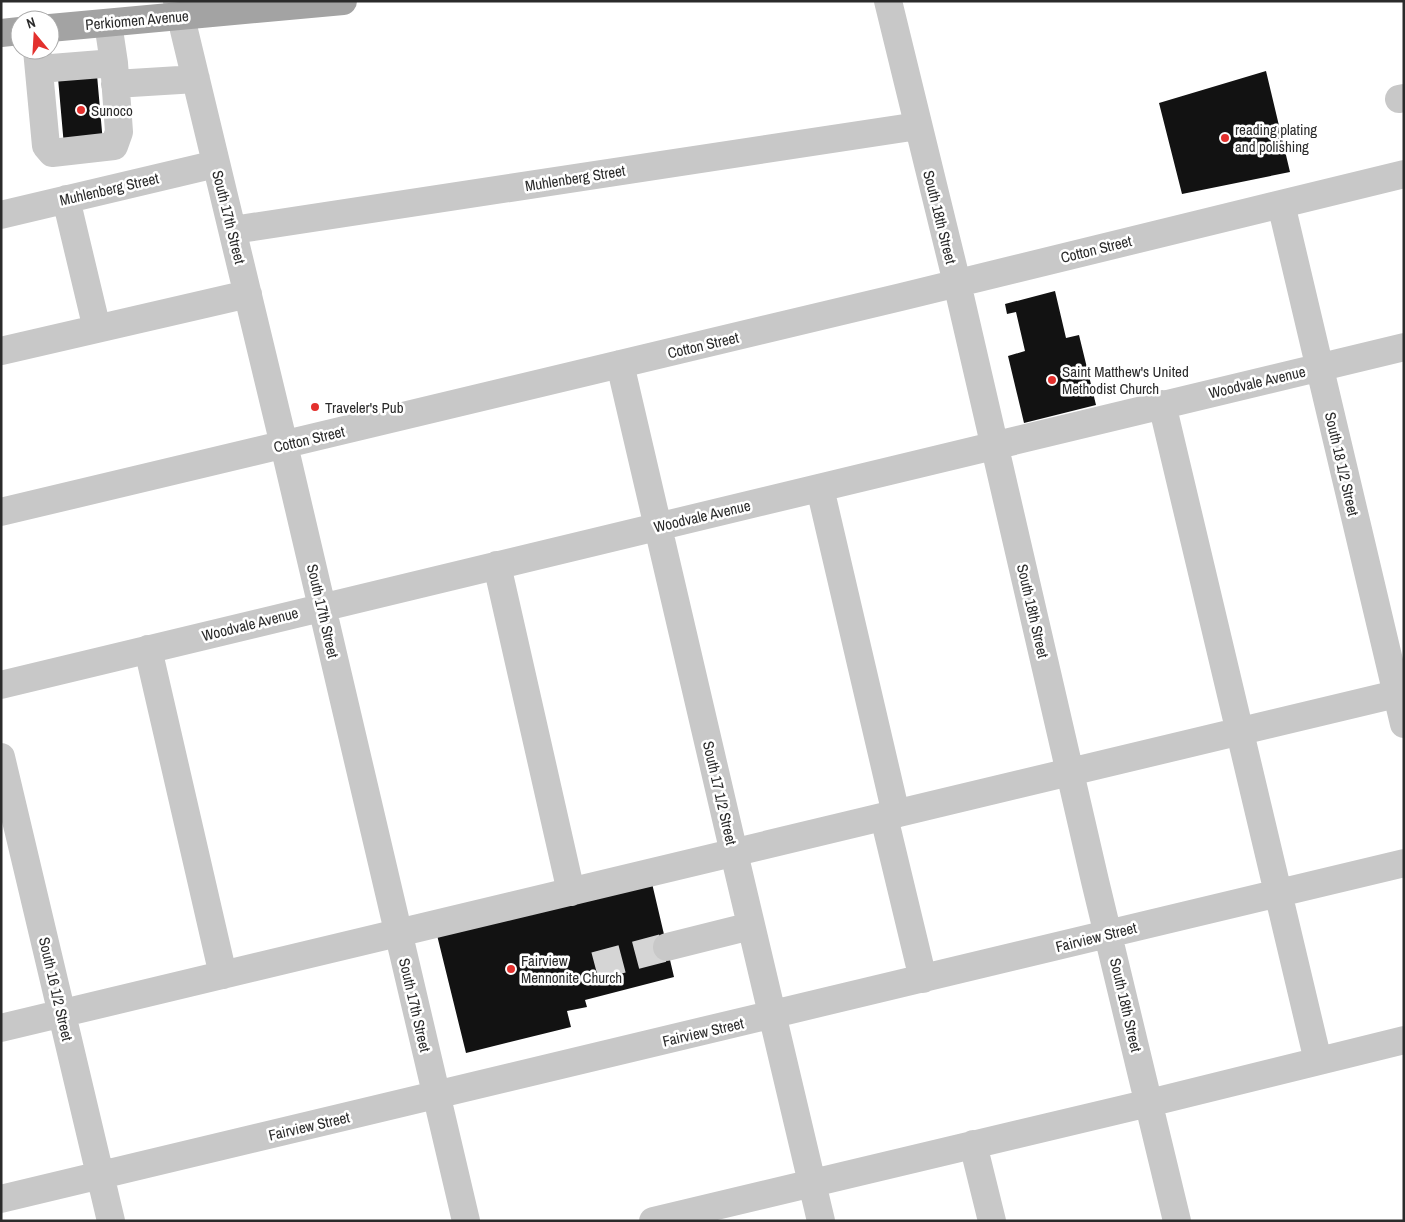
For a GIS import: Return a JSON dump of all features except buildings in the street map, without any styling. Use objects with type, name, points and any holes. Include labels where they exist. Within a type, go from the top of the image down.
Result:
[{"type":"main road","name":"Perkiomen Avenue","points":[[60,27],[108,23],[179,9],[343,1]]},
{"type":"street","name":"South 18th Street","points":[[888,1],[1177,1221]]},
{"type":"street","name":"South 17th Street","points":[[179,9],[284,445],[466,1221]]},
{"type":"street","points":[[108,23],[114,73],[119,132],[114,146],[52,153],[46,146],[38,60],[114,73],[196,79]]},
{"type":"street","name":"Muhlenberg Street","points":[[232,230],[918,126]]},
{"type":"street","name":"Muhlenberg Street","points":[[1,214],[216,164]]},
{"type":"street","name":"Cotton Street","points":[[1,512],[1404,174]]},
{"type":"street","points":[[66,200],[97,329]]},
{"type":"street","name":"South 18 1/2 Street","points":[[1281,204],[1319,367],[1400,693],[1404,724]]},
{"type":"street","points":[[1,351],[248,294]]},
{"type":"street","name":"Woodvale Avenue","points":[[1,685],[1404,347]]},
{"type":"street","name":"South 17 1/2 Street","points":[[620,364],[821,1221]]},
{"type":"street","points":[[1162,404],[1318,1061]]},
{"type":"street","points":[[820,488],[924,979]]},
{"type":"street","points":[[497,565],[571,892]]},
{"type":"street","points":[[148,649],[223,975]]},
{"type":"street","points":[[1,1028],[1400,693]]},
{"type":"street","name":"South 16 1/2 Street","points":[[1,758],[111,1221]]},
{"type":"street","name":"Fairview Street","points":[[1,1199],[1404,863]]},
{"type":"street","points":[[667,947],[751,926]]},
{"type":"street","points":[[653,1221],[1404,1040]]},
{"type":"street","points":[[973,1144],[992,1221]]},
{"type":"tunnel","points":[[595,966],[667,947]]},
{"type":"place","name":"Sunoco","points":[[81,110]]},
{"type":"place","name":"reading plating and polishing","points":[[1225,138]]},
{"type":"place","name":"Saint Matthew's United Methodist Church","points":[[1052,380]]},
{"type":"place","name":"Traveler's Pub","points":[[315,407]]},
{"type":"place","name":"Fairview Mennonite Church","points":[[511,969]]}]
